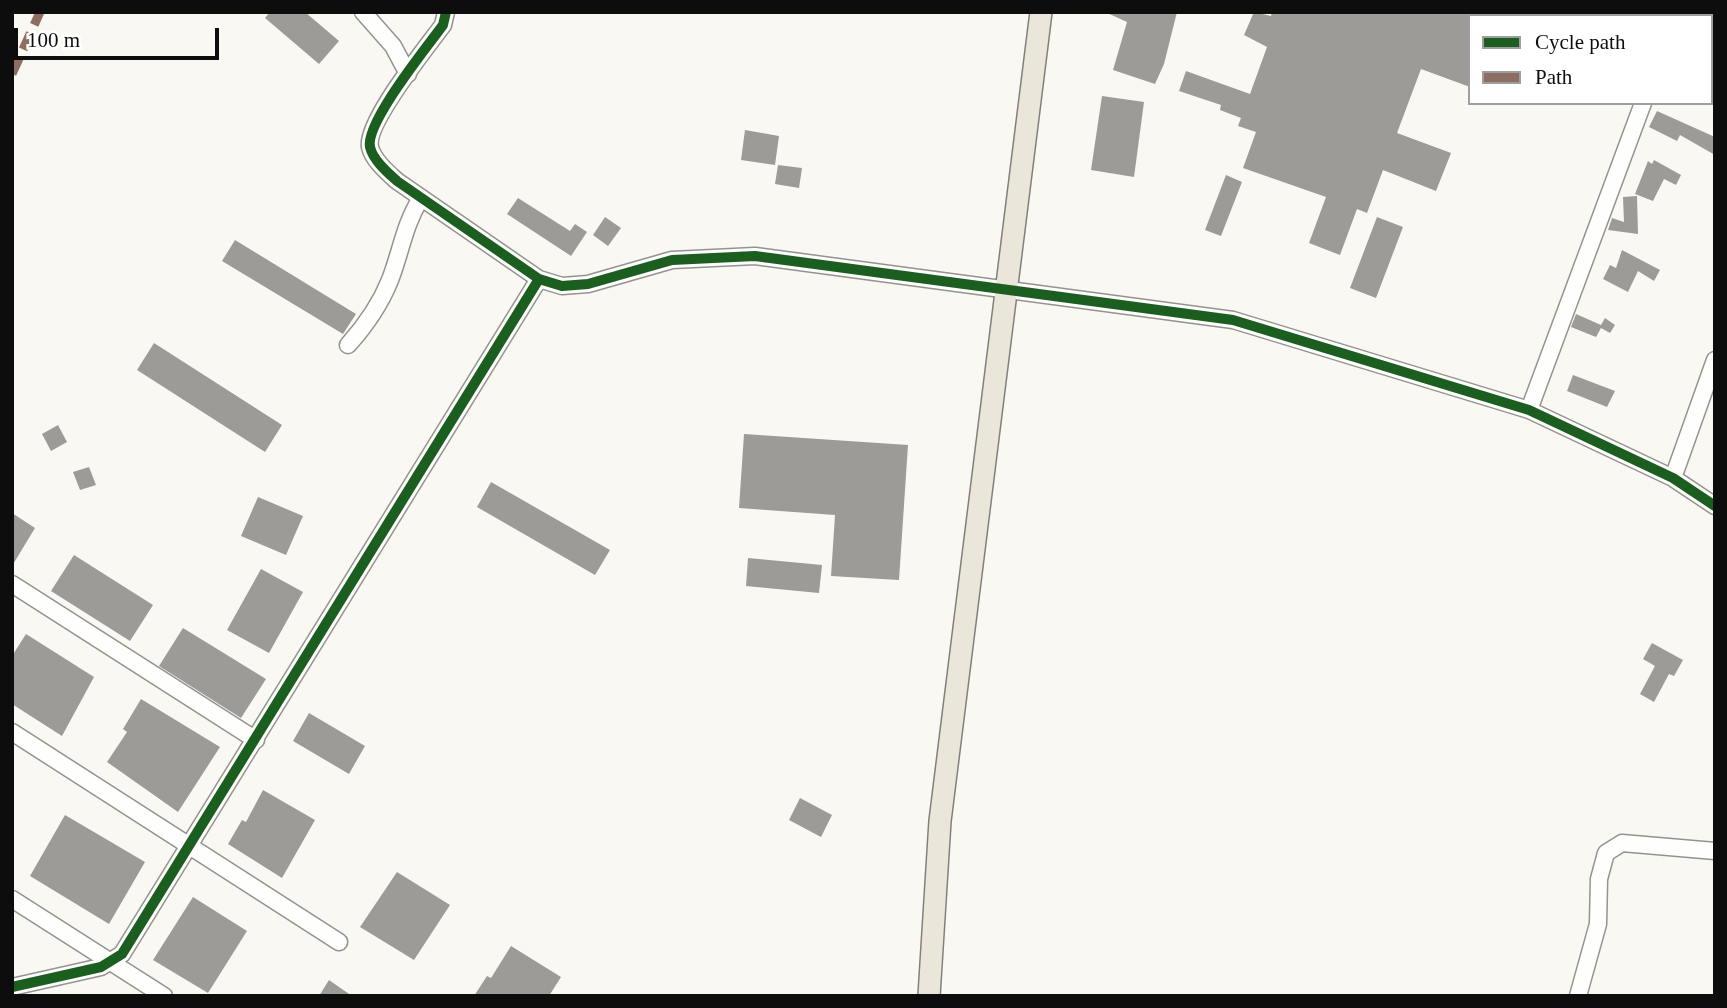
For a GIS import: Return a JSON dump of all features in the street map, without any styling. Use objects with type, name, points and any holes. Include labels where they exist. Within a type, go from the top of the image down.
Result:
[{"type":"main road","points":[[929,996],[940,821],[1041,12]]},
{"type":"street","points":[[363,12],[393,46],[408,74]]},
{"type":"street","points":[[446,12],[443,25],[373,124],[369,146],[377,161],[397,181],[539,279],[570,286],[623,276],[672,260],[755,256],[887,271],[1007,292],[1233,320],[1530,410],[1673,478],[1715,506]]},
{"type":"street","points":[[1530,410],[1642,105]]},
{"type":"street","points":[[348,345],[380,304],[391,278],[402,234],[421,198]]},
{"type":"street","points":[[12,987],[101,967],[122,954],[539,279]]},
{"type":"street","points":[[1673,478],[1715,360]]},
{"type":"street","points":[[12,584],[256,740]]},
{"type":"street","points":[[12,732],[339,942]]},
{"type":"street","points":[[1578,996],[1598,925],[1600,879],[1606,853],[1622,843],[1715,851]]},
{"type":"street","points":[[12,899],[164,996]]},
{"type":"building","points":[[270,12],[305,12],[339,41],[319,64],[265,18]]},
{"type":"building","points":[[1105,12],[1177,12],[1164,64],[1155,84],[1113,70],[1127,22]]},
{"type":"building","points":[[1254,12],[1271,16],[1272,12],[1470,12],[1468,86],[1421,69],[1397,133],[1451,153],[1436,191],[1383,170],[1367,213],[1357,209],[1340,255],[1309,243],[1326,197],[1243,168],[1256,132],[1238,126],[1241,118],[1220,110],[1221,105],[1179,91],[1186,71],[1250,94],[1267,47],[1244,35]]},
{"type":"building","points":[[1102,96],[1144,102],[1134,177],[1091,170]]},
{"type":"building","points":[[1657,111],[1715,137],[1715,155],[1680,135],[1677,141],[1649,127]]},
{"type":"building","points":[[745,130],[779,136],[775,165],[741,160]]},
{"type":"building","points":[[1654,160],[1681,175],[1676,185],[1664,179],[1653,201],[1635,194],[1648,161],[1652,164]]},
{"type":"building","points":[[778,165],[802,168],[799,188],[775,184]]},
{"type":"building","points":[[1226,175],[1242,182],[1221,236],[1205,230]]},
{"type":"building","points":[[1637,196],[1638,234],[1608,230],[1612,218],[1624,222],[1623,197]]},
{"type":"building","points":[[518,198],[570,231],[575,224],[587,232],[571,256],[507,214]]},
{"type":"building","points":[[605,217],[621,228],[608,246],[593,235]]},
{"type":"building","points":[[1377,217],[1403,227],[1376,298],[1350,288]]},
{"type":"building","points":[[235,240],[356,314],[343,334],[222,261]]},
{"type":"building","points":[[1622,250],[1660,270],[1654,281],[1638,271],[1628,292],[1603,279],[1610,265],[1616,268]]},
{"type":"building","points":[[1576,314],[1601,325],[1605,318],[1615,325],[1610,333],[1601,328],[1596,337],[1571,327]]},
{"type":"building","points":[[154,343],[282,425],[265,452],[137,370]]},
{"type":"building","points":[[1573,375],[1615,391],[1607,407],[1567,391]]},
{"type":"building","points":[[58,425],[67,442],[51,451],[42,434]]},
{"type":"building","points":[[744,434],[908,445],[899,580],[831,576],[835,515],[739,508]]},
{"type":"building","points":[[89,467],[96,485],[80,490],[73,472]]},
{"type":"building","points":[[491,482],[610,550],[595,575],[477,507]]},
{"type":"building","points":[[258,497],[303,516],[286,555],[241,536]]},
{"type":"building","points":[[12,513],[35,528],[12,566]]},
{"type":"building","points":[[74,555],[153,605],[130,641],[51,591]]},
{"type":"building","points":[[748,558],[822,565],[819,593],[746,586]]},
{"type":"building","points":[[261,569],[303,592],[269,653],[227,630]]},
{"type":"building","points":[[183,628],[266,679],[241,718],[159,666]]},
{"type":"building","points":[[26,634],[94,677],[62,736],[12,704],[12,656]]},
{"type":"building","points":[[1652,643],[1683,660],[1674,676],[1669,674],[1654,702],[1640,694],[1655,666],[1643,659]]},
{"type":"building","points":[[141,699],[220,747],[178,812],[107,762],[127,732],[123,729]]},
{"type":"building","points":[[309,713],[365,746],[349,774],[293,741]]},
{"type":"building","points":[[263,790],[315,820],[282,878],[228,844],[242,820],[246,822]]},
{"type":"building","points":[[800,798],[832,815],[821,837],[789,820]]},
{"type":"building","points":[[65,815],[145,862],[109,924],[30,876]]},
{"type":"building","points":[[397,872],[450,905],[414,960],[360,927]]},
{"type":"building","points":[[193,897],[247,931],[208,993],[153,960]]},
{"type":"building","points":[[511,946],[561,977],[549,996],[474,996],[487,976],[491,978]]},
{"type":"building","points":[[329,980],[352,996],[319,996]]},
{"type":"marked path","points":[[12,74],[40,12]]},
{"type":"cycle path","points":[[446,12],[443,25],[399,85],[377,121],[370,147],[381,166],[397,181],[539,279],[562,286],[588,284],[672,260],[755,256],[1233,320],[1529,410],[1673,478],[1715,506]]},
{"type":"cycle path","points":[[12,987],[101,967],[122,954],[539,279]]}]
